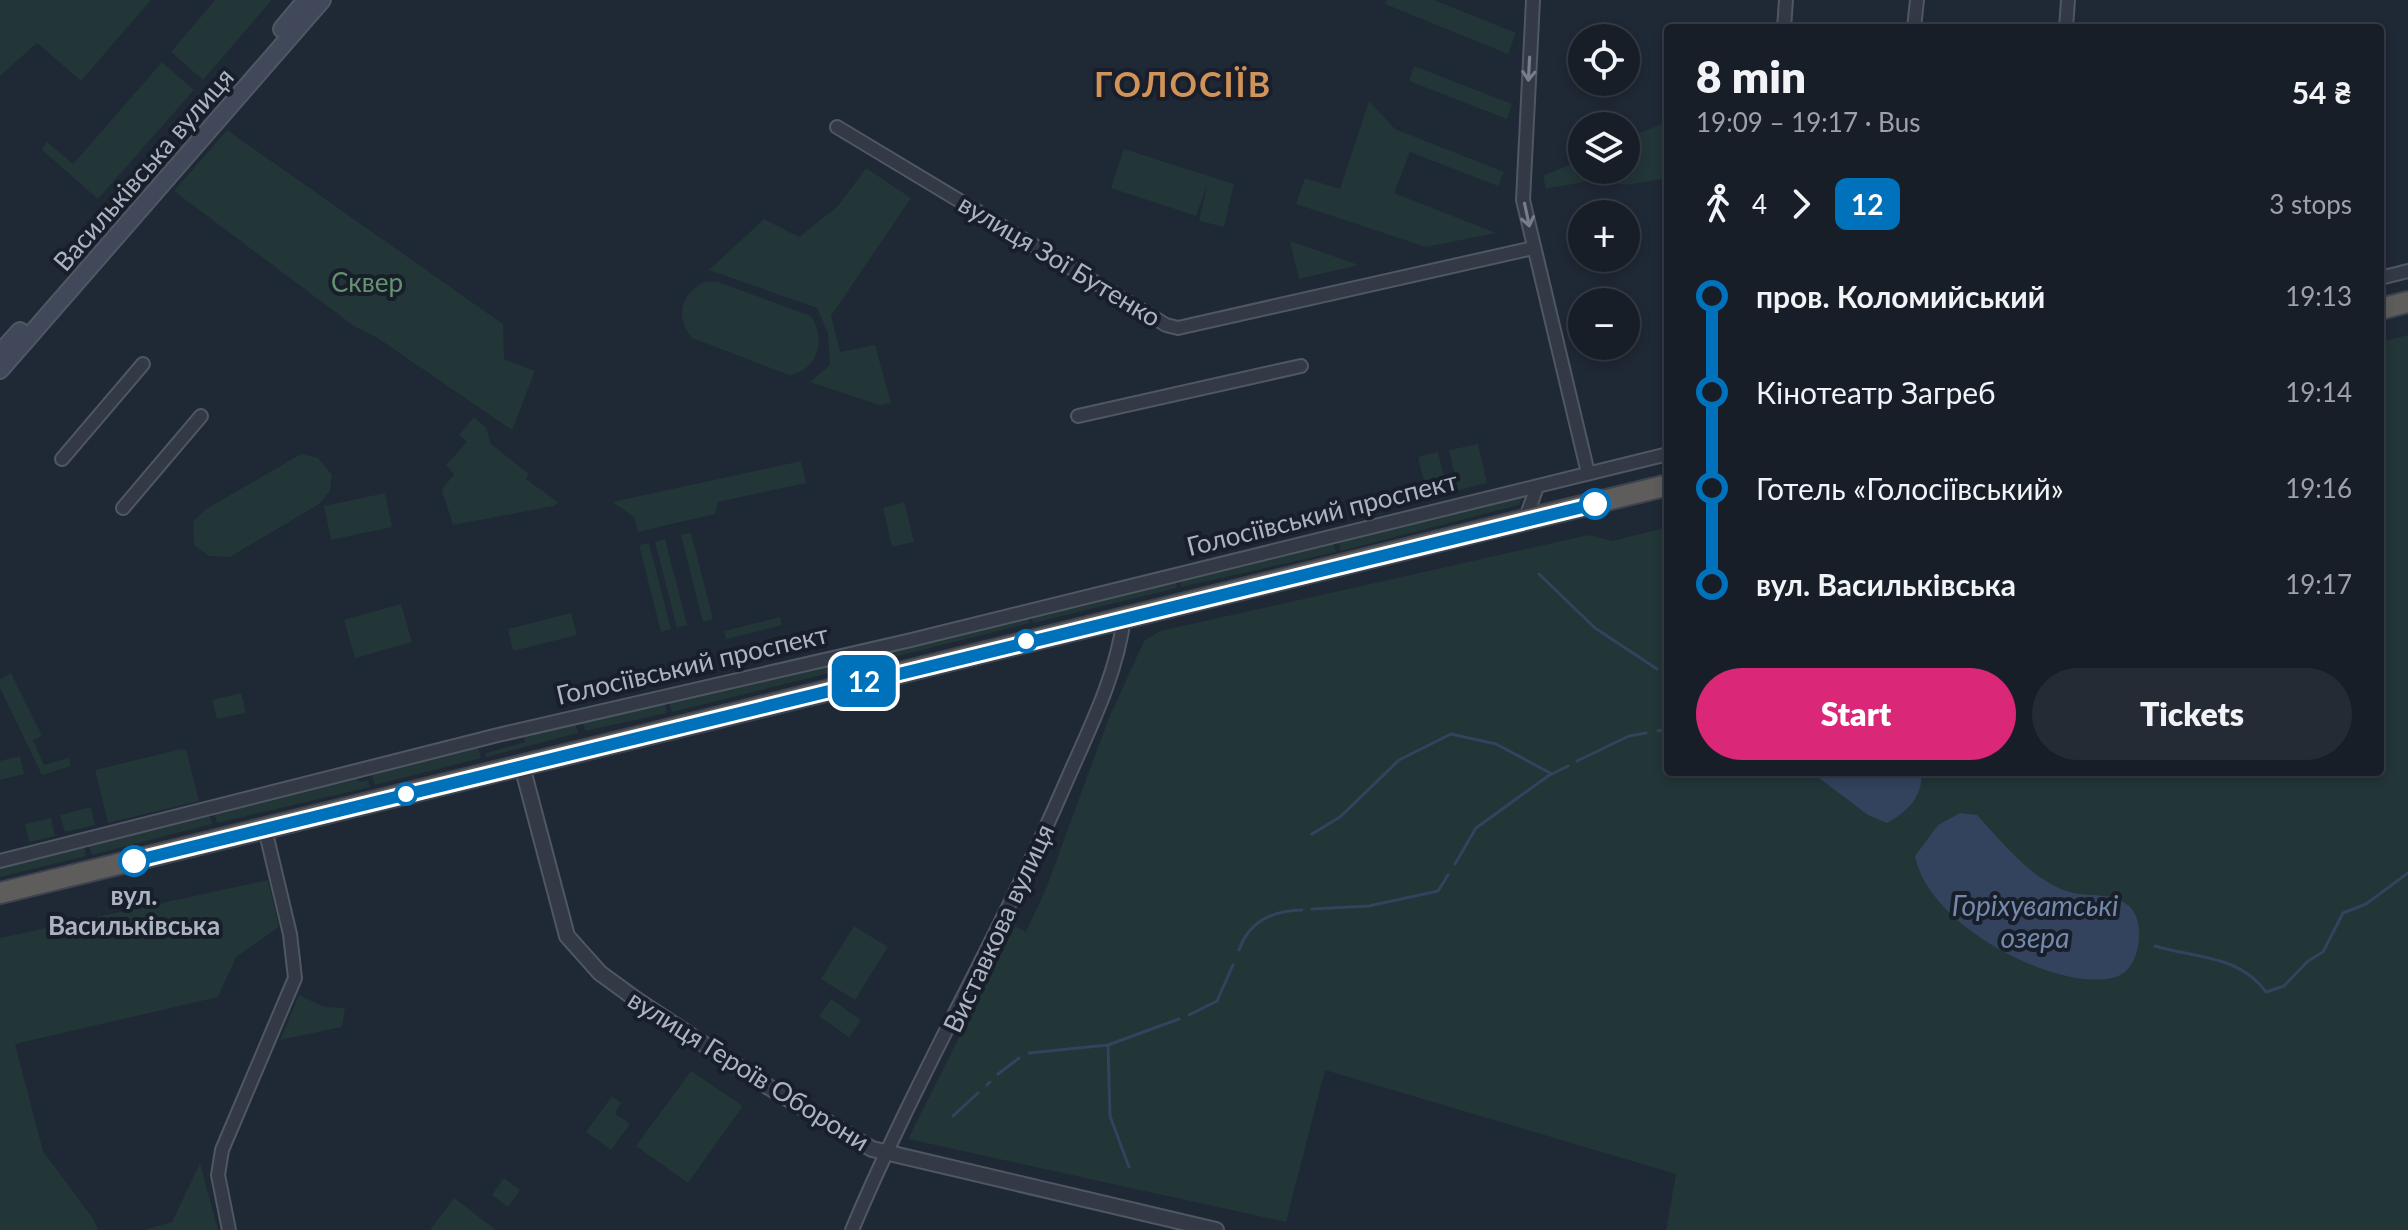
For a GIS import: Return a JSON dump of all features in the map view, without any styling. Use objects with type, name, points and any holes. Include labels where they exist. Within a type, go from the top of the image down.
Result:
[{"type":"highway","points":[[2384,308],[2408,302]]},
{"type":"highway","name":"Голосіївський проспект","points":[[0,893],[1664,486]]},
{"type":"main road","name":"Васильківська вулиця","points":[[0,353],[306,0]]},
{"type":"main road","name":"Васильківська вулиця","points":[[0,370],[322,0]]},
{"type":"street","points":[[1533,0],[1523,200],[1588,473]]},
{"type":"street","points":[[1784,24],[1786,0]]},
{"type":"street","points":[[1914,24],[1917,0]]},
{"type":"street","points":[[2066,24],[2068,0]]},
{"type":"street","name":"вулиця Зої Бутенко","points":[[837,127],[1166,325],[1178,328],[1533,248]]},
{"type":"street","points":[[2384,277],[2408,271]]},
{"type":"street","points":[[62,459],[143,364]]},
{"type":"street","points":[[1078,416],[1301,366]]},
{"type":"street","points":[[123,508],[201,416]]},
{"type":"street","name":"Голосіївський проспект","points":[[0,861],[498,735],[907,641],[1664,455]]},
{"type":"street","points":[[1525,520],[1537,487]]},
{"type":"street","name":"Виставкова вулиця","points":[[852,1230],[886,1154],[1030,863],[1116,665],[1124,618]]},
{"type":"street","name":"вулиця Героїв Оборони","points":[[522,766],[567,936],[600,973],[637,1000],[858,1144],[886,1154],[1216,1230]]},
{"type":"street","points":[[229,1230],[218,1175],[222,1150],[295,978],[290,934],[265,829]]},
{"type":"green space","points":[[0,0],[151,0],[81,81],[37,43],[0,76]]},
{"type":"green space","points":[[215,0],[272,0],[203,80],[171,52]]},
{"type":"green space","points":[[1387,0],[1434,0],[1516,33],[1508,54],[1385,4]]},
{"type":"green space","points":[[162,62],[194,90],[98,199],[41,149],[47,142],[73,164]]},
{"type":"green space","points":[[1414,66],[1512,104],[1507,119],[1409,81]]},
{"type":"green space","points":[[1369,101],[1395,129],[1504,172],[1498,186],[1410,152],[1394,193],[1496,233],[1426,247],[1296,204],[1305,178],[1340,189]]},
{"type":"green space","points":[[1661,124],[1664,128],[1664,179],[1640,183],[1640,133]]},
{"type":"green space","name":"Сквер","points":[[227,130],[503,324],[504,359],[535,371],[512,430],[376,337],[354,326],[174,191]]},
{"type":"green space","points":[[1124,149],[1234,184],[1224,227],[1199,221],[1207,185],[1196,216],[1111,188]]},
{"type":"green space","points":[[1568,165],[1568,184],[1572,184],[1546,189],[1543,176]]},
{"type":"green space","points":[[866,168],[911,198],[831,316],[840,352],[875,345],[891,403],[879,405],[810,382],[830,365],[828,334],[817,308],[709,270],[764,219],[799,237],[838,206]]},
{"type":"green space","points":[[1290,241],[1359,265],[1299,279]]},
{"type":"green space","points":[[704,282],[718,282],[811,316],[819,344],[813,360],[799,372],[789,375],[692,338],[683,322],[683,307],[690,293]]},
{"type":"green space","points":[[2408,335],[2408,1230],[1666,1230],[1676,1174],[1325,1070],[1286,1222],[908,1139],[1015,926],[1026,932],[1047,886],[1108,720],[1144,641],[1160,631],[1589,535],[1612,541],[1664,528],[1664,776],[2384,776],[2384,341]]},
{"type":"green space","points":[[474,417],[486,428],[491,444],[529,474],[526,479],[558,502],[554,506],[453,525],[442,490],[454,474],[446,465],[467,442],[459,435]]},
{"type":"green space","points":[[1478,444],[1487,483],[1458,490],[1449,450]]},
{"type":"green space","points":[[1438,452],[1448,493],[1428,498],[1418,457]]},
{"type":"green space","points":[[301,454],[318,458],[332,475],[330,491],[319,504],[230,557],[209,556],[194,545],[193,522],[206,509]]},
{"type":"green space","points":[[801,461],[806,483],[718,502],[715,514],[638,532],[634,517],[612,502]]},
{"type":"green space","points":[[385,493],[392,527],[331,540],[324,506]]},
{"type":"green space","points":[[1523,495],[1519,505],[1341,551],[1338,540]]},
{"type":"green space","points":[[904,502],[914,542],[892,547],[883,508]]},
{"type":"green space","points":[[691,533],[713,619],[703,622],[681,535]]},
{"type":"green space","points":[[665,539],[687,625],[677,628],[655,542]]},
{"type":"green space","points":[[1333,541],[1336,552],[1181,587],[1180,579]]},
{"type":"green space","points":[[649,543],[671,629],[661,632],[639,545]]},
{"type":"green space","points":[[1175,580],[1177,588],[1033,623],[1031,615]]},
{"type":"green space","points":[[401,604],[412,642],[355,658],[344,620]]},
{"type":"green space","points":[[571,613],[577,635],[513,651],[508,629]]},
{"type":"green space","points":[[1027,615],[1030,623],[672,712],[669,703]]},
{"type":"green space","points":[[780,617],[782,625],[726,639],[724,631]]},
{"type":"green space","points":[[11,673],[42,736],[33,740],[44,765],[69,758],[71,766],[42,775],[0,688],[0,679]]},
{"type":"green space","points":[[241,693],[246,713],[217,719],[212,700]]},
{"type":"green space","points":[[665,703],[667,713],[585,731],[583,722]]},
{"type":"green space","points":[[575,723],[578,733],[486,757],[486,753],[525,742],[524,735]]},
{"type":"green space","points":[[478,748],[481,758],[375,785],[372,774]]},
{"type":"green space","points":[[186,750],[199,801],[108,823],[95,770]]},
{"type":"green space","points":[[20,756],[24,774],[0,780],[0,761]]},
{"type":"green space","points":[[357,778],[359,782],[368,780],[370,787],[217,823],[214,813]]},
{"type":"green space","points":[[91,807],[95,825],[65,832],[60,815]]},
{"type":"green space","points":[[209,813],[212,824],[92,855],[88,844]]},
{"type":"green space","points":[[51,818],[55,836],[29,842],[25,824]]},
{"type":"green space","points":[[84,844],[86,856],[0,877],[0,864]]},
{"type":"green space","points":[[268,880],[279,927],[236,957],[218,997],[15,1044],[43,1151],[94,1220],[98,1230],[0,1230],[0,938]]},
{"type":"green space","points":[[854,926],[888,947],[855,1000],[821,979]]},
{"type":"green space","points":[[299,995],[324,1007],[345,1008],[342,1027],[280,1040]]},
{"type":"green space","points":[[831,999],[861,1020],[849,1037],[819,1016]]},
{"type":"green space","points":[[691,1071],[743,1106],[688,1183],[636,1146]]},
{"type":"green space","points":[[612,1096],[621,1103],[615,1113],[630,1124],[611,1150],[586,1132]]},
{"type":"green space","points":[[200,1163],[218,1230],[144,1230],[172,1222]]},
{"type":"green space","points":[[504,1178],[520,1190],[508,1207],[492,1195]]},
{"type":"green space","points":[[454,1198],[496,1230],[430,1230]]},
{"type":"water","points":[[1816,776],[1921,776],[1917,796],[1901,814],[1887,823],[1868,815]]},
{"type":"water","name":"Горіхуватські озера","points":[[1960,813],[1977,815],[2019,860],[2056,887],[2078,894],[2115,898],[2129,906],[2137,920],[2139,939],[2135,958],[2125,972],[2100,980],[2060,975],[2008,954],[1958,921],[1938,901],[1923,879],[1915,856],[1938,825]]},
{"type":"waterway","points":[[1539,574],[1595,628],[1657,669]]},
{"type":"waterway","points":[[1658,731],[1664,730]]},
{"type":"waterway","points":[[1577,761],[1629,736],[1646,733]]},
{"type":"waterway","points":[[1312,834],[1340,817],[1399,760],[1451,734],[1496,744],[1552,774]]},
{"type":"waterway","points":[[1455,864],[1476,828],[1548,776],[1568,766]]},
{"type":"waterway","points":[[2155,946],[2230,964],[2255,980],[2266,992],[2284,986],[2308,961],[2323,952],[2343,913],[2366,904],[2408,873]]},
{"type":"waterway","points":[[1312,909],[1369,906],[1438,891],[1448,875]]},
{"type":"waterway","points":[[1239,950],[1255,925],[1272,915],[1302,910]]},
{"type":"waterway","points":[[1189,1015],[1217,1001],[1233,965]]},
{"type":"waterway","points":[[1029,1053],[1108,1045],[1179,1019]]},
{"type":"waterway","points":[[1108,1046],[1110,1116],[1129,1167]]},
{"type":"waterway","points":[[998,1074],[1019,1058]]},
{"type":"waterway","points":[[987,1085],[990,1082]]},
{"type":"waterway","points":[[953,1116],[978,1093]]},
{"type":"bus line","name":"12","points":[[134,861],[1595,504]]},
{"type":"place","name":"вул. Васильківська","points":[[134,861]]},
{"type":"district","name":"ГОЛОСІЇВ","points":[[1183,83]]}]
